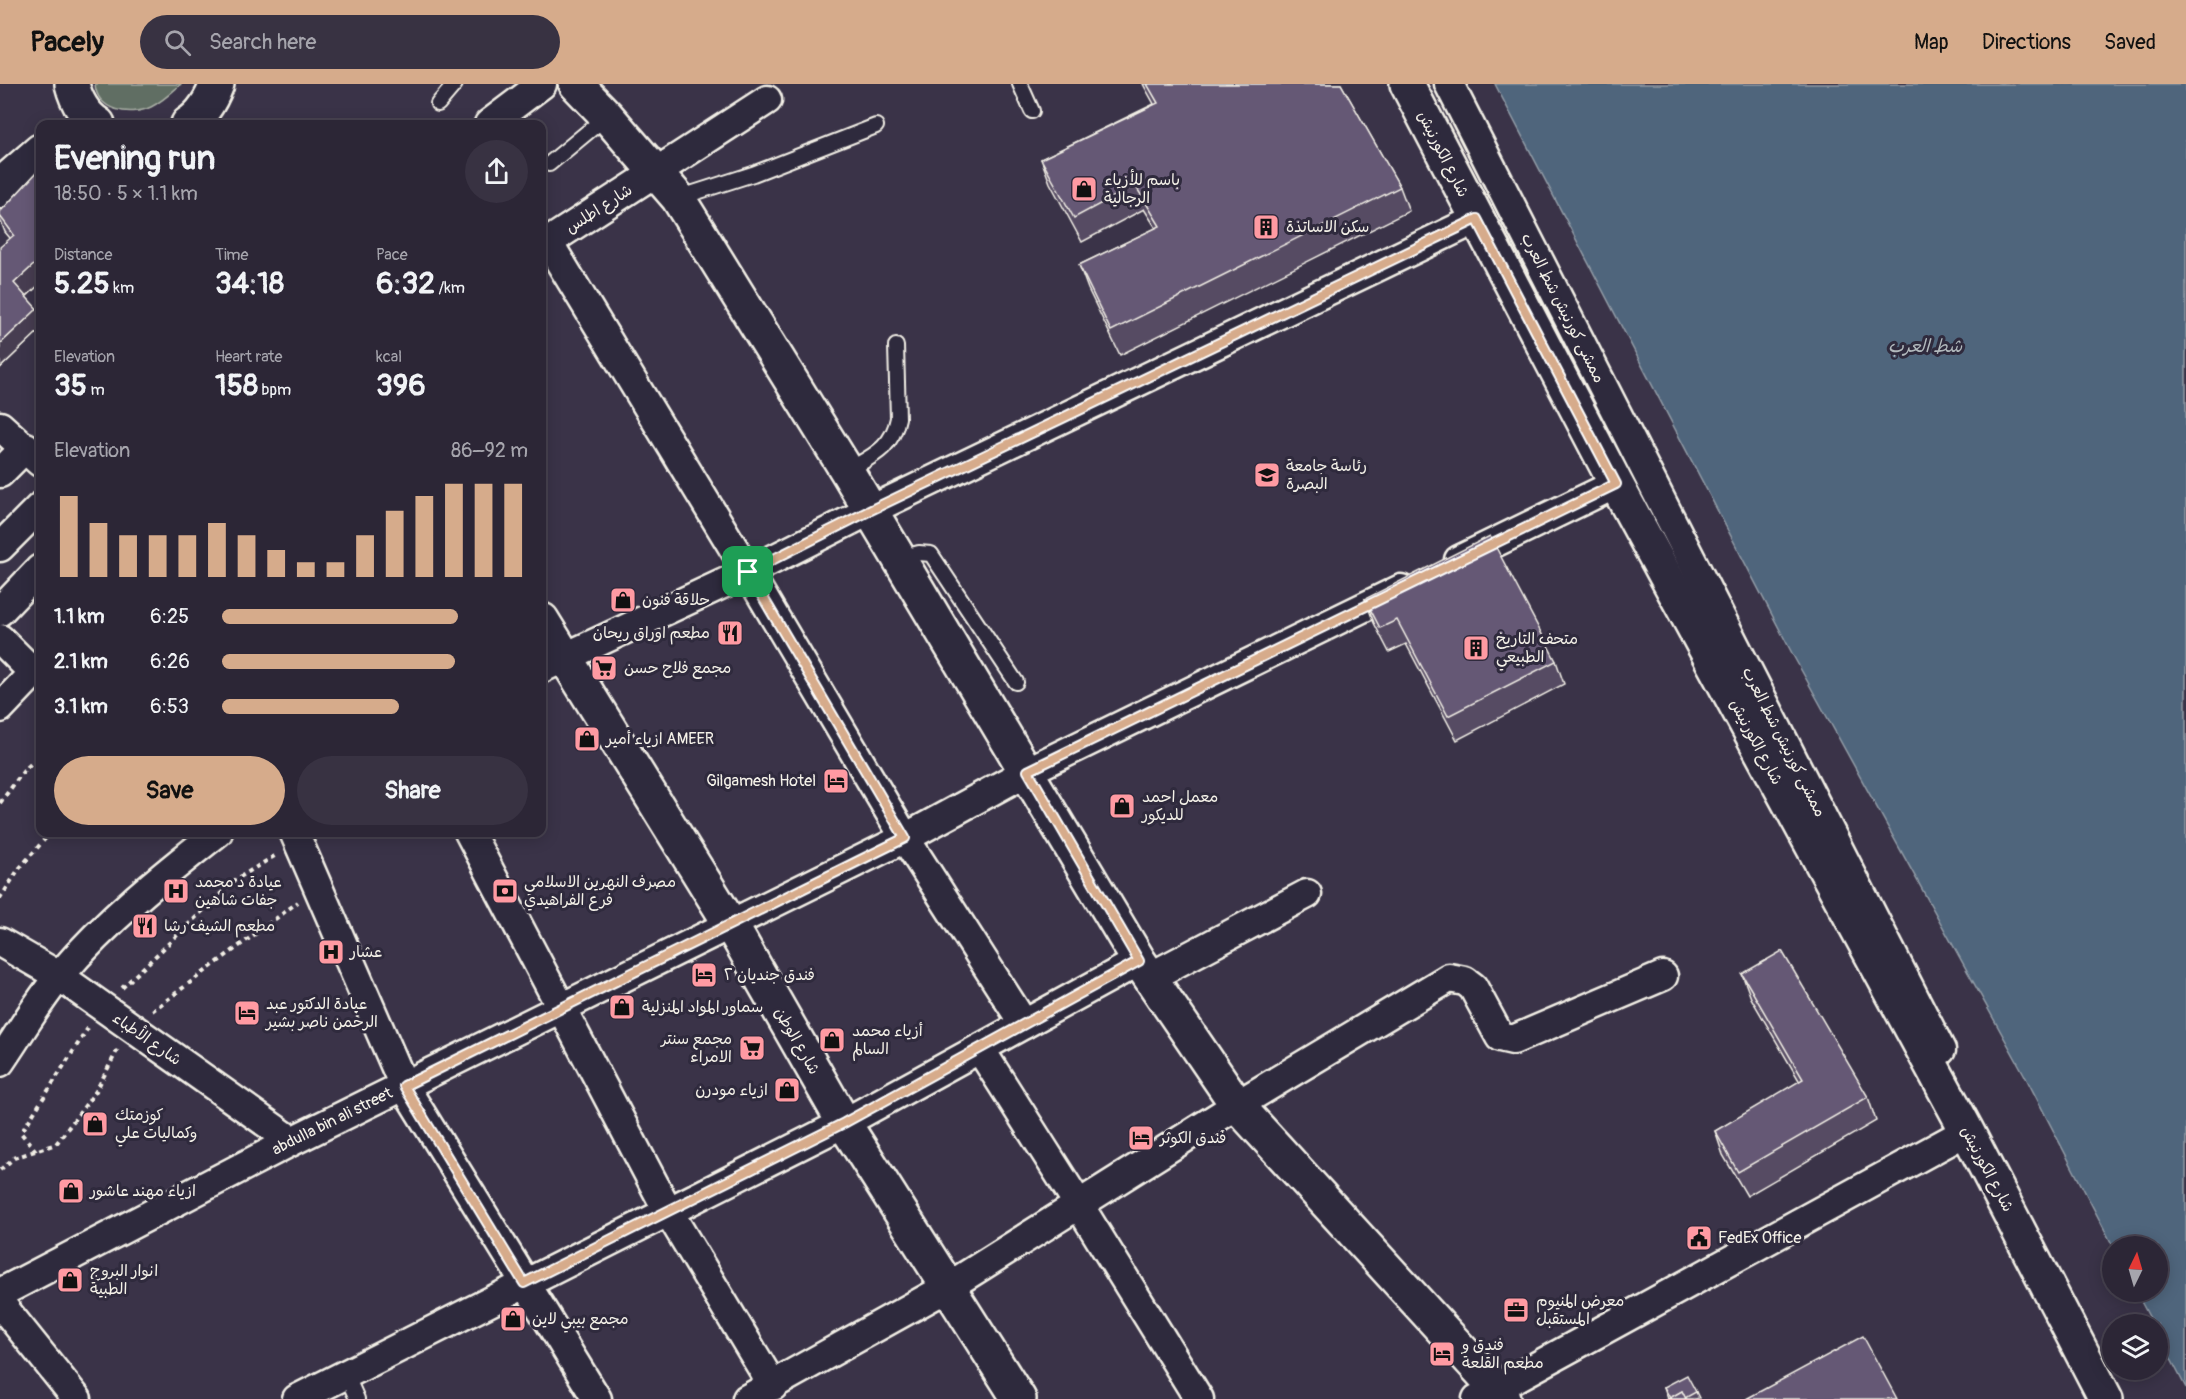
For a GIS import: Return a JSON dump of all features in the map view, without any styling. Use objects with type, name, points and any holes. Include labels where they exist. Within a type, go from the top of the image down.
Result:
[{"type":"main road","points":[[72,84],[75,97],[87,120]]},
{"type":"main road","points":[[196,120],[208,104],[217,84]]},
{"type":"main road","points":[[576,84],[678,198],[871,510],[1145,969],[1237,1105],[1492,1395]]},
{"type":"main road","name":"شارع الكورنيش","points":[[1407,84],[1616,484],[1967,1131],[2106,1399]]},
{"type":"main road","points":[[0,191],[9,178],[36,154]]},
{"type":"main road","name":"شارع الوطن","points":[[546,636],[553,663],[731,925],[844,1123],[1019,1399]]},
{"type":"street","points":[[494,120],[542,84]]},
{"type":"street","name":"ممشى كورنيش شط العرب","points":[[1449,84],[2118,1399]]},
{"type":"street","name":"شارع اطلس","points":[[546,243],[767,100]]},
{"type":"street","points":[[553,663],[748,572],[871,510],[1477,219]]},
{"type":"street","points":[[546,246],[748,572],[905,838],[1024,1024]]},
{"type":"street","points":[[0,426],[33,454],[0,473]]},
{"type":"street","name":"abdulla bin ali street","points":[[0,1293],[292,1141],[905,838],[1028,771],[1616,484]]},
{"type":"street","points":[[0,548],[36,511]]},
{"type":"street","points":[[0,611],[36,573]]},
{"type":"street","points":[[0,639],[36,669]]},
{"type":"street","points":[[0,708],[36,671]]},
{"type":"street","points":[[0,1062],[58,976],[105,925],[212,837]]},
{"type":"street","points":[[472,837],[668,1211],[773,1386]]},
{"type":"street","points":[[297,839],[404,1086],[597,1399]]},
{"type":"street","points":[[297,1399],[351,1387],[524,1283],[844,1123],[1024,1024],[1306,894]]},
{"type":"street","name":"شارع الأطباء","points":[[0,942],[58,976],[292,1141]]},
{"type":"street","points":[[747,1399],[948,1287],[1237,1105],[1449,978],[1465,981],[1473,987],[1500,1037],[1513,1040],[1663,976]]},
{"type":"street","points":[[980,1049],[1199,1399]]},
{"type":"street","points":[[1492,1395],[1967,1131]]},
{"type":"street","points":[[0,1303],[77,1399]]},
{"type":"lane","points":[[438,104],[455,84]]},
{"type":"lane","points":[[1020,84],[1032,111]]},
{"type":"lane","points":[[549,164],[607,116]]},
{"type":"lane","points":[[678,198],[753,174],[876,126]]},
{"type":"lane","points":[[847,471],[889,444],[896,428],[898,418],[896,346]]},
{"type":"lane","points":[[900,558],[919,553],[931,554],[1016,682]]},
{"type":"path","points":[[0,803],[25,769],[36,759]]},
{"type":"path","points":[[0,899],[18,870],[47,837]]},
{"type":"path","points":[[36,1150],[21,1133],[102,1007],[235,880],[297,839]]},
{"type":"path","points":[[0,1170],[14,1158],[56,1144],[96,1091],[130,1027],[318,888]]},
{"type":"green space","points":[[95,84],[181,84],[151,107],[125,111],[108,106],[97,93]]},
{"type":"water","name":"شط العرب","points":[[1495,84],[2186,84],[2186,1388],[2168,1353],[2168,1314],[2148,1314],[2141,1302],[2168,1302],[2168,1236],[2108,1236],[2024,1074],[1794,657]]},
{"type":"building","name":"سكن الاساتذة","points":[[1147,84],[1341,84],[1400,187],[1111,331],[1079,265],[1160,226],[1135,185],[1074,218],[1041,159],[1158,103]]},
{"type":"building","points":[[36,173],[36,263],[14,283],[36,310],[0,344],[0,247],[14,235],[0,216],[0,212]]},
{"type":"building","name":"متحف التاريخ الطبيعي","points":[[1490,536],[1556,661],[1448,716],[1397,620],[1380,628],[1365,599]]},
{"type":"building","points":[[1782,951],[1868,1097],[1738,1172],[1715,1131],[1803,1079],[1742,974]]},
{"type":"building","points":[[1863,1336],[1897,1399],[1746,1399]]},
{"type":"building","points":[[1687,1375],[1696,1392],[1685,1398],[1682,1391],[1670,1398],[1664,1387]]},
{"type":"building","points":[[1682,1391],[1686,1399],[1668,1399]]},
{"type":"place","name":"باسم للأزياء الرجالية","points":[[1084,189]]},
{"type":"place","name":"سكن الاساتذة","points":[[1266,227]]},
{"type":"place","name":"رئاسة جامعة البصرة","points":[[1267,475]]},
{"type":"place","name":"حلاقة فنون","points":[[623,600]]},
{"type":"place","name":"مطعم اوراق ريحان","points":[[730,633]]},
{"type":"place","name":"متحف التاريخ الطبيعي","points":[[1476,648]]},
{"type":"place","name":"مجمع فلاح حسن","points":[[604,668]]},
{"type":"place","name":"ازياء أمير AMEER","points":[[587,739]]},
{"type":"place","name":"Gilgamesh Hotel","points":[[836,781]]},
{"type":"place","name":"معمل احمد للديكور","points":[[1122,806]]},
{"type":"place","name":"عيادة د محمد جفات شاهين","points":[[176,891]]},
{"type":"place","name":"مصرف النهرين الاسلامي فرع الفراهيدي","points":[[505,891]]},
{"type":"place","name":"مطعم الشيف رشا","points":[[145,926]]},
{"type":"place","name":"عشار","points":[[331,952]]},
{"type":"place","name":"فندق جنديان ٢","points":[[704,975]]},
{"type":"place","name":"سماور المواد المنزلية","points":[[622,1007]]},
{"type":"place","name":"عيادة الدكتور عبد الرحمن ناصر بشير","points":[[247,1013]]},
{"type":"place","name":"أزياء محمد السالم","points":[[832,1040]]},
{"type":"place","name":"مجمع سنتر الامراء","points":[[752,1048]]},
{"type":"place","name":"ازياء مودرن","points":[[787,1090]]},
{"type":"place","name":"كوزمتك وكماليات علي","points":[[95,1124]]},
{"type":"place","name":"فندق الكوثر","points":[[1141,1138]]},
{"type":"place","name":"ازياء مهند عاشور","points":[[71,1191]]},
{"type":"place","name":"FedEx Office","points":[[1699,1238]]},
{"type":"place","name":"انوار البروج الطبية","points":[[70,1280]]},
{"type":"place","name":"معرض المنيوم المستقبل","points":[[1516,1310]]},
{"type":"place","name":"مجمع بيبي لاين","points":[[513,1319]]},
{"type":"place","name":"فندق و مطعم القلعة","points":[[1442,1354]]},
{"type":"route","points":[[1477,219],[1616,484],[1028,771],[1139,961],[844,1123],[524,1283],[404,1086],[905,838],[748,572],[871,510],[1477,219]]}]
